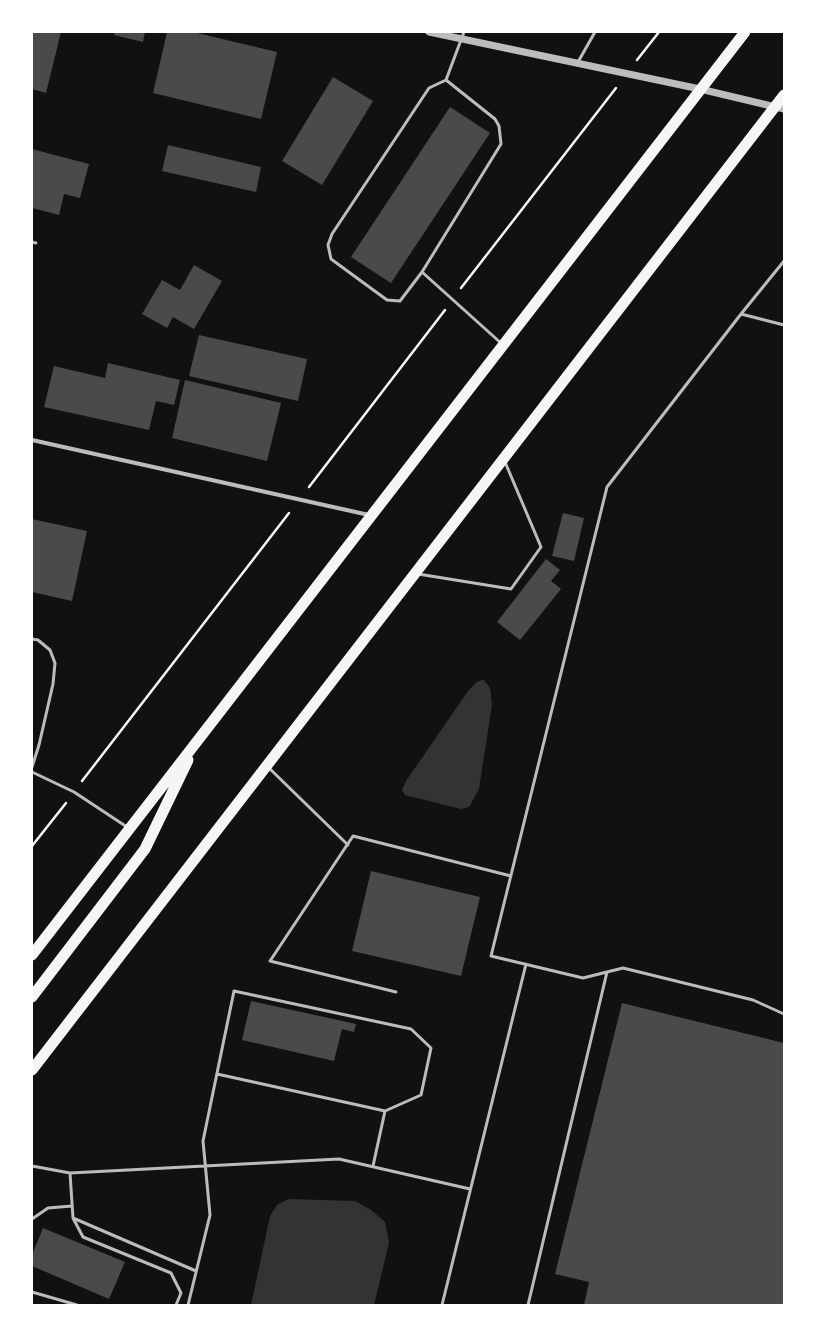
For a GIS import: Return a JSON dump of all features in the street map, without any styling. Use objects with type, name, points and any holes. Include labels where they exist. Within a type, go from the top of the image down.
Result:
[{"type":"highway","points":[[32,954],[744,32]]},
{"type":"highway","points":[[32,1070],[504,459],[780,108],[784,95]]},
{"type":"highway","points":[[32,997],[145,849],[199,738]]},
{"type":"street","points":[[428,32],[463,36],[780,108]]},
{"type":"street","points":[[32,440],[371,515]]},
{"type":"lane","points":[[577,63],[595,32]]},
{"type":"lane","points":[[446,80],[495,119],[499,126],[501,144],[422,272],[400,301],[387,300],[331,259],[328,245],[332,234],[429,88],[446,80],[463,36]]},
{"type":"lane","points":[[32,242],[36,243]]},
{"type":"lane","points":[[784,261],[607,487],[491,956],[583,978],[623,968],[753,1000],[784,1014]]},
{"type":"lane","points":[[422,272],[503,345]]},
{"type":"lane","points":[[742,314],[784,325]]},
{"type":"lane","points":[[416,574],[511,589],[541,547],[504,459]]},
{"type":"lane","points":[[32,639],[38,640],[50,650],[55,662],[53,684],[39,745],[32,767]]},
{"type":"lane","points":[[267,766],[348,845]]},
{"type":"lane","points":[[32,772],[74,792],[129,829]]},
{"type":"lane","points":[[396,992],[270,960],[353,836],[511,876]]},
{"type":"lane","points":[[442,1305],[526,964]]},
{"type":"lane","points":[[528,1305],[607,972]]},
{"type":"lane","points":[[188,1305],[210,1215],[203,1141],[234,991],[411,1029],[431,1048],[420,1095],[385,1111],[217,1074]]},
{"type":"lane","points":[[373,1166],[385,1111]]},
{"type":"lane","points":[[32,1166],[70,1173],[339,1158],[470,1190]]},
{"type":"lane","points":[[70,1173],[73,1218],[84,1236],[172,1273],[181,1293],[176,1305]]},
{"type":"lane","points":[[32,1220],[48,1208],[72,1206]]},
{"type":"lane","points":[[73,1218],[196,1271]]},
{"type":"lane","points":[[32,1292],[77,1305]]},
{"type":"path","points":[[32,846],[658,32]]},
{"type":"shaded area","points":[[484,680],[490,688],[492,705],[479,789],[469,807],[461,809],[405,795],[402,790],[406,781],[468,691],[478,681]]},
{"type":"shaded area","points":[[289,1199],[355,1201],[371,1210],[385,1222],[389,1243],[374,1305],[251,1305],[270,1216],[278,1204]]},
{"type":"building","points":[[32,32],[61,32],[46,93],[32,89]]},
{"type":"building","points":[[115,32],[145,32],[143,42],[114,35]]},
{"type":"building","points":[[167,32],[193,32],[277,52],[261,119],[153,93]]},
{"type":"building","points":[[333,77],[373,101],[322,185],[282,161]]},
{"type":"building","points":[[450,107],[490,133],[391,283],[351,257]]},
{"type":"building","points":[[168,145],[261,167],[256,192],[162,171]]},
{"type":"building","points":[[32,149],[89,164],[80,198],[64,194],[59,215],[32,208]]},
{"type":"building","points":[[194,265],[222,281],[194,329],[173,317],[167,328],[142,314],[162,280],[180,290]]},
{"type":"building","points":[[199,335],[307,359],[298,401],[189,376]]},
{"type":"building","points":[[108,363],[180,380],[174,405],[156,401],[149,430],[44,407],[54,366],[105,378]]},
{"type":"building","points":[[185,380],[281,403],[267,461],[172,438]]},
{"type":"building","points":[[563,513],[584,518],[574,561],[552,556]]},
{"type":"building","points":[[32,519],[87,531],[72,601],[32,592]]},
{"type":"building","points":[[546,559],[560,570],[551,581],[561,589],[520,640],[497,622]]},
{"type":"building","points":[[371,871],[480,897],[461,976],[352,951]]},
{"type":"building","points":[[251,1001],[356,1024],[354,1032],[342,1029],[334,1061],[242,1040]]},
{"type":"building","points":[[622,1003],[784,1043],[784,1305],[584,1305],[589,1282],[555,1274]]},
{"type":"building","points":[[43,1228],[125,1262],[109,1299],[32,1266],[32,1255]]}]
